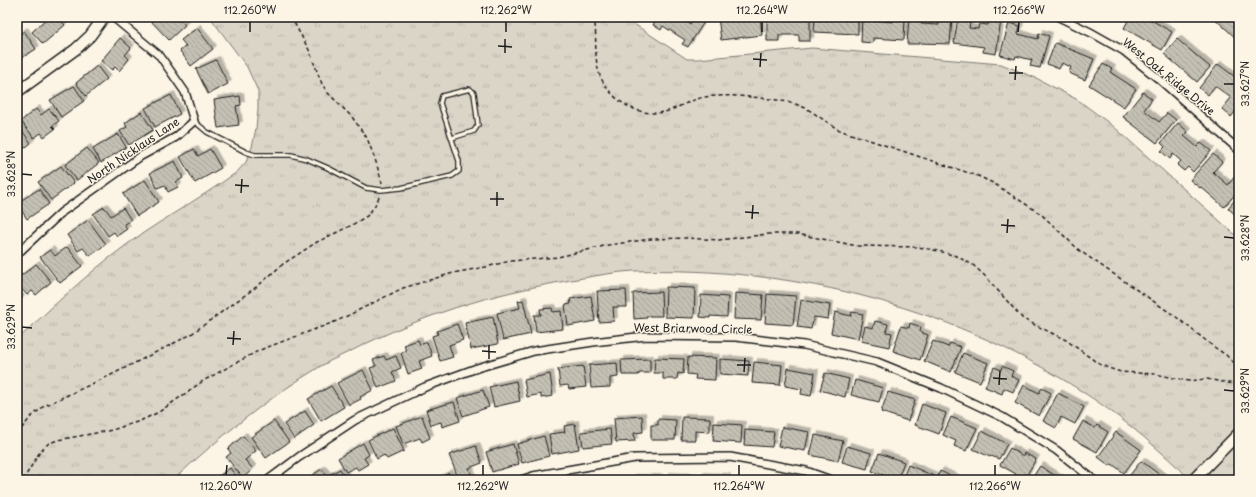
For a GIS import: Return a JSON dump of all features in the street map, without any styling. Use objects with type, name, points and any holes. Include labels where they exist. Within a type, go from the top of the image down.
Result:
[{"type":"street","points":[[17,92],[76,49],[90,36],[104,17]]},
{"type":"street","name":"North Nicklaus Lane","points":[[17,254],[62,212],[141,156],[176,137],[194,121],[186,92],[160,56],[113,17]]},
{"type":"street","name":"West Oak Ridge Drive","points":[[1059,17],[1124,51],[1159,79],[1239,150]]},
{"type":"street","name":"West Briarwood Circle","points":[[268,480],[299,457],[355,420],[425,386],[477,368],[534,351],[646,336],[736,337],[804,345],[877,362],[941,388],[1002,417],[1056,450],[1094,480]]},
{"type":"street","points":[[1193,480],[1239,433]]},
{"type":"street","points":[[521,480],[533,476],[634,458],[730,457],[806,471],[831,480]]},
{"type":"lane","points":[[194,121],[207,132],[246,152],[255,155],[291,155],[307,159],[366,188],[381,190],[401,188],[452,176],[458,171],[459,161],[440,103],[442,96],[470,89],[474,93],[478,125],[474,131],[452,138]]},
{"type":"path","points":[[17,434],[31,417],[44,406],[109,376],[190,335],[259,285],[286,262],[318,242],[366,216],[377,203],[382,183],[367,138],[352,117],[328,93],[322,84],[309,50],[291,17]]},
{"type":"path","points":[[594,17],[596,26],[597,58],[601,78],[606,87],[631,108],[654,113],[666,111],[697,99],[723,96],[788,102],[804,108],[842,131],[978,176],[993,183],[1041,214],[1080,251],[1175,316],[1226,355],[1239,368]]},
{"type":"path","points":[[23,480],[41,450],[49,443],[112,430],[140,421],[159,412],[203,381],[260,350],[337,321],[403,288],[453,274],[510,261],[558,257],[608,245],[651,240],[686,238],[719,240],[769,234],[797,234],[858,246],[918,247],[939,251],[956,256],[973,265],[986,277],[1023,319],[1066,340],[1108,368],[1121,372],[1155,374],[1188,381],[1207,379],[1239,385]]},
{"type":"green space","points":[[210,17],[631,17],[634,24],[687,59],[812,48],[1001,64],[1036,78],[1078,100],[1113,126],[1239,238],[1239,480],[1191,480],[1168,458],[1120,418],[1095,400],[1043,368],[988,340],[932,317],[874,299],[815,285],[755,276],[694,271],[633,271],[605,274],[555,283],[488,298],[439,313],[376,339],[326,363],[262,405],[173,480],[17,480],[17,340],[100,265],[143,233],[237,172],[246,162],[252,147],[256,128],[258,91],[247,67]]},
{"type":"building","points":[[52,17],[57,17],[65,25],[43,44],[32,32],[47,18],[49,20]]},
{"type":"building","points":[[151,17],[177,17],[185,25],[169,40],[149,19]]},
{"type":"building","points":[[658,17],[678,17],[690,24],[695,17],[702,17],[706,19],[688,47],[682,44],[685,40],[663,26],[661,30],[653,25]]},
{"type":"building","points":[[718,17],[760,17],[762,35],[721,40]]},
{"type":"building","points":[[767,17],[810,17],[810,41],[799,41],[799,35],[779,35],[779,41],[767,41]]},
{"type":"building","points":[[815,17],[858,17],[858,34],[814,32]]},
{"type":"building","points":[[862,17],[874,17],[874,20],[893,22],[893,17],[905,17],[904,40],[873,38],[873,43],[861,42]]},
{"type":"building","points":[[909,17],[921,17],[921,24],[939,25],[939,17],[952,17],[950,44],[907,44]]},
{"type":"building","points":[[958,17],[971,17],[969,28],[978,29],[979,24],[988,25],[989,18],[1001,20],[996,54],[983,52],[984,47],[954,43]]},
{"type":"building","points":[[1130,17],[1146,17],[1172,32],[1162,50],[1124,28]]},
{"type":"building","points":[[1213,17],[1239,17],[1239,41]]},
{"type":"building","points":[[1009,23],[1020,26],[1018,34],[1038,39],[1039,33],[1049,36],[1040,68],[1030,66],[1032,60],[1016,56],[1015,59],[1000,55]]},
{"type":"building","points":[[197,28],[213,49],[191,66],[180,51],[186,46],[181,40]]},
{"type":"building","points":[[24,31],[36,49],[17,61],[17,36]]},
{"type":"building","points":[[120,38],[131,48],[125,55],[129,59],[119,71],[115,67],[112,70],[101,61]]},
{"type":"building","points":[[1177,39],[1210,67],[1197,82],[1164,54]]},
{"type":"building","points":[[1055,43],[1094,59],[1085,80],[1069,73],[1071,67],[1062,63],[1059,69],[1047,64]]},
{"type":"building","points":[[216,60],[228,84],[208,94],[196,69]]},
{"type":"building","points":[[1103,64],[1112,69],[1110,72],[1136,89],[1124,107],[1089,85]]},
{"type":"building","points":[[1218,64],[1239,80],[1239,107],[1231,117],[1222,109],[1231,98],[1215,86],[1208,95],[1199,88]]},
{"type":"building","points":[[97,66],[107,79],[86,96],[76,83]]},
{"type":"building","points":[[74,86],[84,101],[61,117],[50,100]]},
{"type":"building","points":[[1143,92],[1152,99],[1144,110],[1159,122],[1167,113],[1176,120],[1157,143],[1123,117]]},
{"type":"building","points":[[171,95],[180,114],[155,127],[145,108]]},
{"type":"building","points":[[240,96],[241,105],[236,106],[239,125],[218,128],[214,100]]},
{"type":"building","points":[[36,109],[41,115],[49,109],[59,121],[52,126],[55,129],[44,137],[41,133],[34,138],[21,121]]},
{"type":"building","points":[[141,112],[153,130],[129,145],[120,131],[127,127],[125,123]]},
{"type":"building","points":[[1178,123],[1188,132],[1184,136],[1197,147],[1201,143],[1211,151],[1193,172],[1188,167],[1184,171],[1177,165],[1181,161],[1173,154],[1170,159],[1161,151],[1165,147],[1161,143]]},
{"type":"building","points":[[17,124],[31,143],[17,154]]},
{"type":"building","points":[[118,134],[126,147],[101,163],[93,149]]},
{"type":"building","points":[[87,148],[99,163],[77,180],[65,165]]},
{"type":"building","points":[[194,149],[198,156],[210,149],[221,168],[195,183],[180,157]]},
{"type":"building","points":[[1213,154],[1222,162],[1213,172],[1228,185],[1236,175],[1239,178],[1239,190],[1224,207],[1201,187],[1200,188],[1190,180]]},
{"type":"building","points":[[175,161],[183,178],[176,182],[178,187],[168,192],[165,185],[157,188],[150,173]]},
{"type":"building","points":[[61,166],[74,183],[51,200],[38,182]]},
{"type":"building","points":[[145,180],[159,202],[137,216],[123,194]]},
{"type":"building","points":[[39,189],[49,204],[27,219],[17,203]]},
{"type":"building","points":[[1239,195],[1239,218],[1228,208]]},
{"type":"building","points":[[104,207],[111,216],[123,208],[131,220],[124,224],[127,229],[117,236],[114,232],[108,236],[93,214]]},
{"type":"building","points":[[88,220],[106,244],[90,256],[83,248],[78,251],[67,235]]},
{"type":"building","points":[[67,247],[82,266],[60,283],[40,257],[50,250],[55,256]]},
{"type":"building","points":[[36,264],[51,282],[36,295],[32,291],[27,295],[17,284],[17,279]]},
{"type":"building","points":[[666,287],[695,288],[694,318],[665,317]]},
{"type":"building","points":[[626,290],[627,307],[613,307],[614,321],[599,322],[597,291]]},
{"type":"building","points":[[661,292],[662,316],[647,316],[647,318],[634,319],[633,293]]},
{"type":"building","points":[[735,293],[763,295],[761,320],[734,319]]},
{"type":"building","points":[[767,294],[796,296],[793,325],[765,323]]},
{"type":"building","points":[[17,295],[21,299],[17,304]]},
{"type":"building","points":[[701,295],[728,297],[727,317],[700,317]]},
{"type":"building","points":[[591,296],[595,321],[568,326],[565,305],[571,304],[570,299]]},
{"type":"building","points":[[523,300],[531,334],[503,340],[497,313],[520,308],[518,301]]},
{"type":"building","points":[[801,300],[830,305],[828,319],[814,317],[811,329],[797,327]]},
{"type":"building","points":[[552,308],[553,312],[561,311],[563,329],[536,332],[534,315],[541,315],[540,309]]},
{"type":"building","points":[[835,312],[851,316],[852,312],[863,314],[858,339],[831,333]]},
{"type":"building","points":[[493,317],[498,344],[471,349],[465,323]]},
{"type":"building","points":[[875,321],[888,324],[886,332],[892,333],[889,347],[861,341],[865,326],[873,328]]},
{"type":"building","points":[[910,323],[921,327],[920,332],[928,335],[920,360],[893,351],[901,326],[909,328]]},
{"type":"building","points":[[457,324],[463,340],[449,345],[453,357],[440,361],[432,336],[438,334],[437,331]]},
{"type":"building","points":[[418,340],[420,345],[427,342],[432,356],[419,361],[422,369],[408,374],[401,353],[406,351],[404,345]]},
{"type":"building","points":[[933,341],[948,347],[950,343],[961,347],[951,372],[924,361]]},
{"type":"building","points":[[963,353],[988,363],[980,382],[955,372]]},
{"type":"building","points":[[384,356],[386,360],[396,356],[401,368],[392,372],[396,381],[378,388],[370,368],[376,366],[373,360]]},
{"type":"building","points":[[688,357],[716,358],[715,380],[695,379],[696,375],[687,374]]},
{"type":"building","points":[[655,358],[684,359],[683,374],[678,373],[677,379],[663,379],[663,373],[654,373]]},
{"type":"building","points":[[650,359],[650,373],[639,373],[639,375],[622,375],[621,360]]},
{"type":"building","points":[[720,359],[749,361],[748,376],[720,374]]},
{"type":"building","points":[[754,362],[782,365],[780,385],[752,383]]},
{"type":"building","points":[[617,363],[618,377],[610,378],[610,387],[591,388],[589,365]]},
{"type":"building","points":[[583,366],[586,387],[569,389],[568,385],[560,386],[558,369]]},
{"type":"building","points":[[1002,366],[1013,371],[1011,376],[1019,380],[1013,392],[1004,388],[1002,394],[985,387],[994,367],[1001,370]]},
{"type":"building","points":[[788,368],[815,373],[811,396],[801,394],[802,389],[785,386]]},
{"type":"building","points":[[363,370],[373,390],[360,397],[361,399],[349,405],[337,383]]},
{"type":"building","points":[[825,373],[849,379],[845,397],[820,390]]},
{"type":"building","points":[[550,374],[553,396],[541,398],[541,394],[527,397],[524,380]]},
{"type":"building","points":[[855,380],[883,388],[879,402],[851,395]]},
{"type":"building","points":[[516,381],[520,401],[494,407],[489,387]]},
{"type":"building","points":[[1024,385],[1039,393],[1042,388],[1051,393],[1039,416],[1015,403]]},
{"type":"building","points":[[331,386],[344,407],[321,421],[308,399]]},
{"type":"building","points":[[483,390],[489,407],[463,416],[457,398]]},
{"type":"building","points":[[888,392],[915,400],[908,421],[881,412]]},
{"type":"building","points":[[1058,393],[1084,407],[1075,424],[1061,417],[1056,428],[1043,421]]},
{"type":"building","points":[[454,402],[460,421],[442,427],[441,422],[431,425],[426,410]]},
{"type":"building","points":[[922,404],[946,413],[939,434],[915,425]]},
{"type":"building","points":[[305,411],[314,425],[294,439],[284,424]]},
{"type":"building","points":[[422,416],[430,438],[422,442],[420,438],[403,444],[396,426]]},
{"type":"building","points":[[642,416],[643,432],[634,433],[635,441],[616,442],[614,418]]},
{"type":"building","points":[[682,417],[710,418],[710,432],[695,431],[695,440],[681,440]]},
{"type":"building","points":[[951,417],[977,428],[966,451],[954,446],[956,441],[943,435]]},
{"type":"building","points":[[658,419],[676,420],[675,440],[651,440],[651,425],[658,425]]},
{"type":"building","points":[[274,421],[289,442],[266,458],[251,437]]},
{"type":"building","points":[[1083,421],[1095,428],[1097,425],[1108,432],[1097,452],[1073,439]]},
{"type":"building","points":[[714,423],[742,425],[741,443],[713,441]]},
{"type":"building","points":[[575,424],[579,449],[552,454],[549,434],[565,432],[564,426]]},
{"type":"building","points":[[782,427],[809,432],[805,451],[778,446]]},
{"type":"building","points":[[393,428],[404,451],[387,459],[384,455],[377,459],[368,440]]},
{"type":"building","points":[[610,429],[612,444],[583,447],[581,432]]},
{"type":"building","points":[[745,430],[774,432],[772,447],[744,445]]},
{"type":"building","points":[[982,431],[1007,444],[999,459],[990,457],[973,449]]},
{"type":"building","points":[[1116,432],[1141,450],[1124,473],[1112,464],[1110,466],[1098,457]]},
{"type":"building","points":[[815,435],[843,441],[838,461],[810,455]]},
{"type":"building","points":[[243,436],[256,451],[245,460],[253,469],[243,478],[226,457],[231,453],[228,449]]},
{"type":"building","points":[[544,436],[549,456],[522,463],[517,444]]},
{"type":"building","points":[[363,443],[369,455],[364,458],[368,464],[358,470],[356,467],[346,472],[338,458]]},
{"type":"building","points":[[513,444],[519,464],[492,472],[486,452]]},
{"type":"building","points":[[476,446],[482,463],[469,468],[473,480],[459,480],[449,455]]},
{"type":"building","points":[[847,446],[871,453],[867,469],[842,462]]},
{"type":"building","points":[[1010,448],[1023,456],[1024,453],[1036,459],[1024,480],[1014,478],[1016,474],[1000,465]]},
{"type":"building","points":[[879,453],[904,462],[897,480],[872,471]]},
{"type":"building","points":[[1141,461],[1164,478],[1162,480],[1126,480]]},
{"type":"building","points":[[908,465],[934,476],[932,480],[902,480]]},
{"type":"building","points":[[1040,466],[1062,480],[1031,480]]},
{"type":"building","points":[[230,468],[239,480],[214,480]]},
{"type":"building","points":[[322,469],[327,476],[340,469],[347,480],[314,480],[311,476]]},
{"type":"building","points":[[940,471],[959,480],[936,480]]},
{"type":"building","points":[[449,473],[453,480],[436,480]]},
{"type":"building","points":[[666,476],[693,477],[693,480],[666,480]]},
{"type":"building","points":[[699,476],[727,477],[726,480],[699,480]]},
{"type":"building","points":[[632,478],[660,478],[660,480],[632,480]]}]
